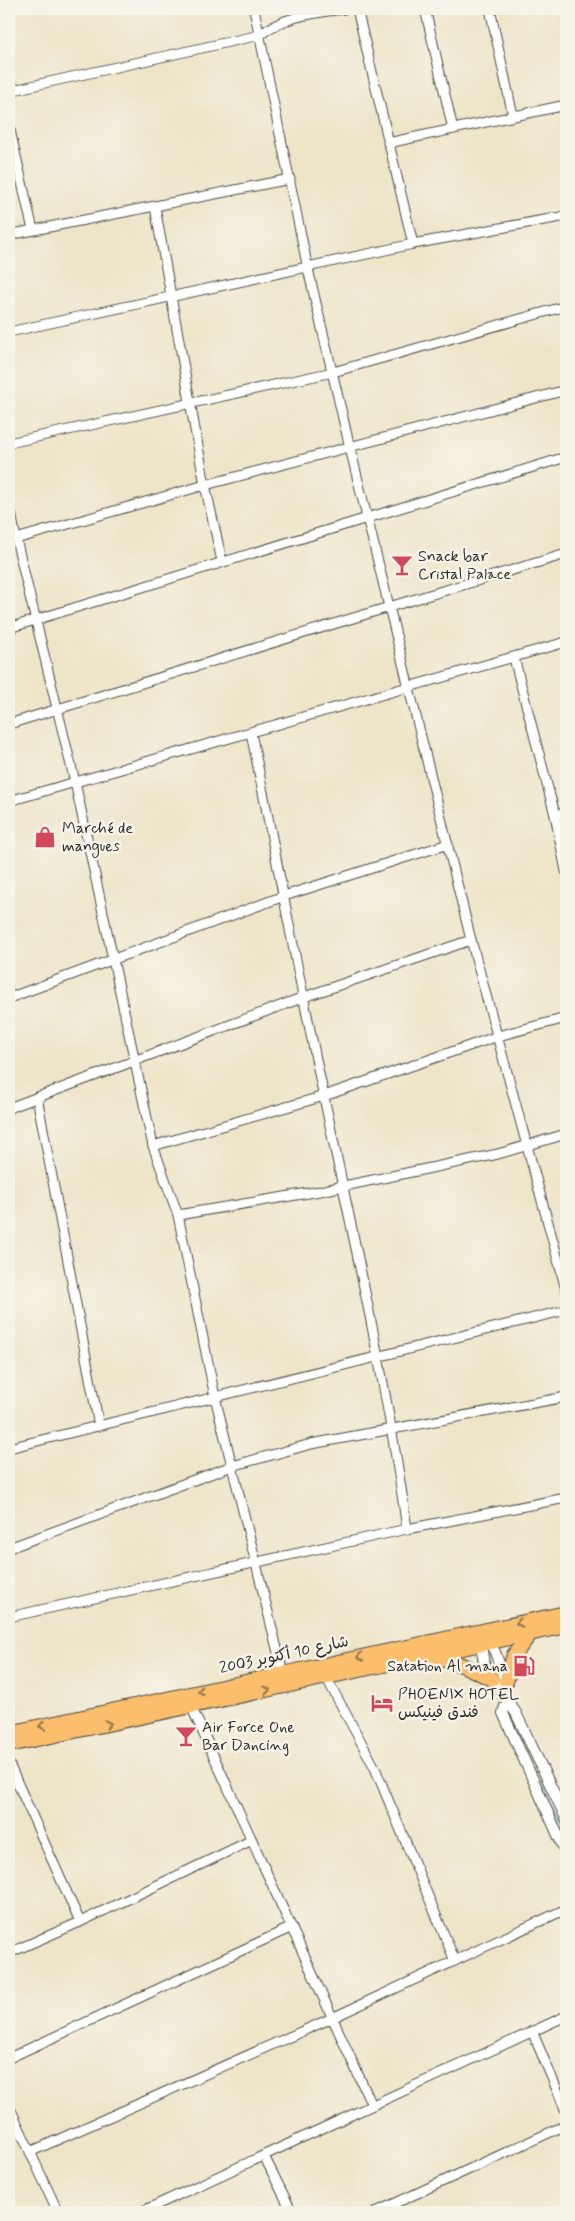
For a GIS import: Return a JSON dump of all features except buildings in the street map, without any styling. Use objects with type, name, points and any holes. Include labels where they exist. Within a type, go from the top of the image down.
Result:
[{"type":"highway","name":"شارع 10 أكتوبر 2003","points":[[9,1745],[191,1706],[284,1679],[326,1677],[430,1656],[483,1637],[566,1613]]},
{"type":"highway","name":"شارع 10 أكتوبر 2003","points":[[9,1733],[284,1679],[483,1637],[531,1633],[566,1626]]},
{"type":"highway","points":[[506,1682],[514,1655],[531,1633]]},
{"type":"highway","points":[[430,1656],[462,1665],[492,1679]]},
{"type":"street","points":[[254,9],[308,269],[367,519],[471,940],[529,1146],[566,1289]]},
{"type":"street","points":[[9,91],[260,35],[278,23],[316,11],[344,9]]},
{"type":"street","points":[[357,9],[414,244]]},
{"type":"street","points":[[425,9],[453,129]]},
{"type":"street","points":[[490,9],[513,116]]},
{"type":"street","points":[[388,143],[566,105]]},
{"type":"street","points":[[9,126],[33,230]]},
{"type":"street","points":[[9,234],[155,207],[290,179]]},
{"type":"street","points":[[155,207],[205,485],[222,561]]},
{"type":"street","points":[[9,332],[308,269],[414,244],[566,216]]},
{"type":"street","points":[[9,443],[333,372],[566,306]]},
{"type":"street","points":[[16,539],[205,485],[566,390]]},
{"type":"street","points":[[9,628],[222,561],[367,519],[566,457]]},
{"type":"street","points":[[9,502],[16,539],[58,709],[115,960],[153,1146],[178,1215],[216,1397],[284,1679]]},
{"type":"street","points":[[9,724],[566,554]]},
{"type":"street","points":[[9,801],[566,642]]},
{"type":"street","points":[[514,658],[555,815],[566,871]]},
{"type":"street","points":[[251,733],[324,1096],[379,1355],[393,1428],[407,1529]]},
{"type":"street","points":[[555,815],[566,812]]},
{"type":"street","points":[[9,998],[284,896],[448,844]]},
{"type":"street","points":[[9,1108],[304,997],[471,940]]},
{"type":"street","points":[[153,1146],[324,1096],[498,1036],[566,1018]]},
{"type":"street","points":[[37,1097],[99,1426]]},
{"type":"street","points":[[178,1215],[343,1186],[529,1146],[566,1134]]},
{"type":"street","points":[[9,1448],[566,1310]]},
{"type":"street","points":[[9,1548],[232,1466],[311,1444],[566,1396]]},
{"type":"street","points":[[9,1617],[256,1564],[407,1529],[566,1498]]},
{"type":"street","points":[[483,1637],[483,1663],[492,1679],[510,1701],[563,1803],[566,1818]]},
{"type":"street","points":[[483,1637],[506,1682],[510,1701]]},
{"type":"street","points":[[326,1677],[379,1777],[455,1961]]},
{"type":"street","points":[[510,1701],[505,1706],[503,1714],[566,1853]]},
{"type":"street","points":[[191,1706],[372,2105]]},
{"type":"street","points":[[9,1764],[80,1922]]},
{"type":"street","points":[[9,1953],[80,1922],[252,1840]]},
{"type":"street","points":[[30,2152],[332,2018],[566,1909]]},
{"type":"street","points":[[9,2058],[292,1927]]},
{"type":"street","points":[[141,2212],[566,2016]]},
{"type":"street","points":[[532,2031],[566,2111]]},
{"type":"street","points":[[9,2106],[58,2212]]},
{"type":"street","points":[[376,2212],[566,2125]]},
{"type":"street","points":[[264,2156],[292,2212]]},
{"type":"waterway","points":[[508,1709],[515,1722]]},
{"type":"waterway","points":[[540,1774],[566,1832]]},
{"type":"place","name":"Snack bar Cristal Palace","points":[[402,565]]},
{"type":"place","name":"Marché de mangues","points":[[45,837]]},
{"type":"place","name":"Satation Al mana","points":[[524,1666]]},
{"type":"place","name":"PHOENIX HOTEL فندق فينيكس","points":[[382,1703]]},
{"type":"place","name":"Air Force One Bar Dancing","points":[[186,1736]]}]
